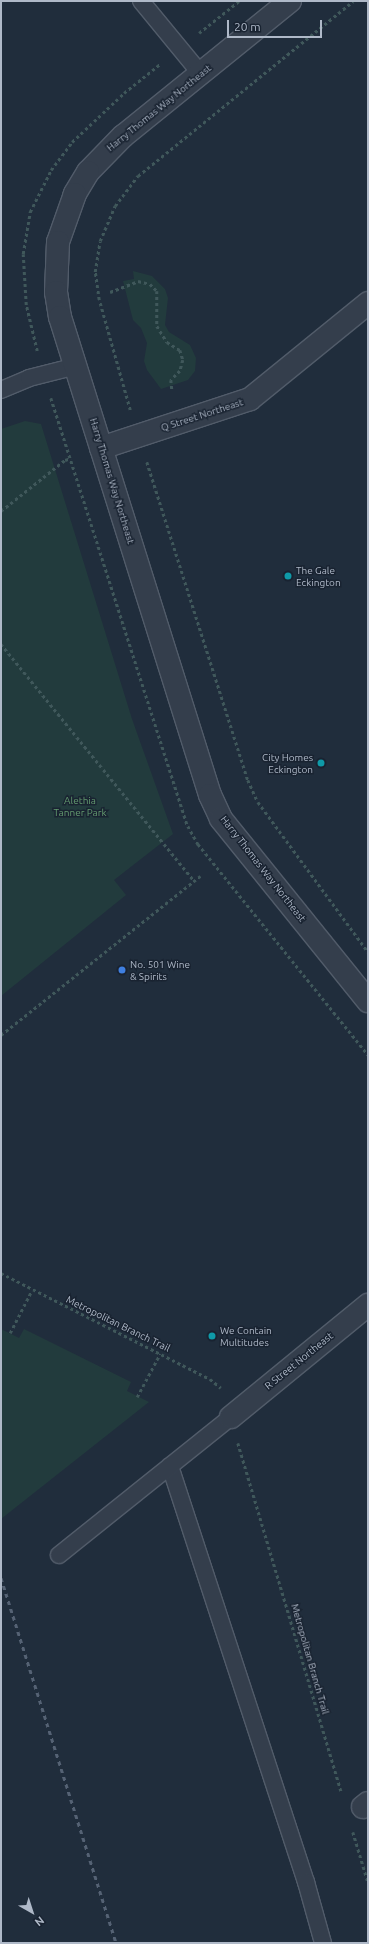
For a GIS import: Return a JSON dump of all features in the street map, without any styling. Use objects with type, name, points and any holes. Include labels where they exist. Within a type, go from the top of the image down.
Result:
[{"type":"street","name":"Harry Thomas Way Northeast","points":[[290,1],[104,153],[75,194],[58,242],[55,267],[56,292],[60,317],[210,795],[221,819],[368,1001]]},
{"type":"street","name":"Q Street Northeast","points":[[101,448],[250,399],[368,303]]},
{"type":"street","name":"R Street Northeast","points":[[231,1418],[368,1305]]},
{"type":"lane","points":[[141,1],[201,74]]},
{"type":"lane","points":[[1,390],[29,378],[76,366]]},
{"type":"lane","points":[[59,1555],[231,1418]]},
{"type":"lane","points":[[170,1466],[306,1882],[323,1943]]},
{"type":"path","points":[[353,1],[138,176],[115,206],[100,241],[95,272],[99,300],[138,436],[248,780],[258,802],[368,952]]},
{"type":"path","points":[[110,292],[138,281],[150,284],[157,291],[157,326],[167,342],[180,350],[183,360],[180,371],[171,380],[172,390]]},
{"type":"path","points":[[1,510],[65,460]]},
{"type":"path","points":[[1,644],[194,881]]},
{"type":"path","points":[[1,1035],[200,876]]},
{"type":"path","name":"Metropolitan Branch Trail","points":[[1,1273],[32,1290],[217,1382],[223,1392]]},
{"type":"path","points":[[10,1333],[32,1290]]},
{"type":"path","points":[[137,1397],[160,1354]]},
{"type":"path","name":"Metropolitan Branch Trail","points":[[237,1440],[343,1799]]},
{"type":"path","points":[[351,1826],[368,1882]]},
{"type":"green space","points":[[133,271],[152,276],[165,289],[168,298],[165,325],[169,332],[190,345],[196,358],[195,371],[188,380],[161,389],[147,370],[144,361],[147,343],[141,328],[133,320],[123,281],[134,279]]},
{"type":"green space","name":"Alethia Tanner Park","points":[[25,421],[41,424],[132,719],[173,834],[114,880],[126,895],[1,996],[1,429]]},
{"type":"green space","points":[[1,1329],[19,1338],[24,1329],[131,1382],[127,1391],[149,1402],[1,1519]]},
{"type":"railway","points":[[1,1578],[116,1943]]},
{"type":"place","name":"The Gale Eckington","points":[[288,576]]},
{"type":"place","name":"City Homes Eckington","points":[[321,763]]},
{"type":"place","name":"No. 501 Wine & Spirits","points":[[122,970]]},
{"type":"place","name":"We Contain Multitudes","points":[[212,1336]]}]
